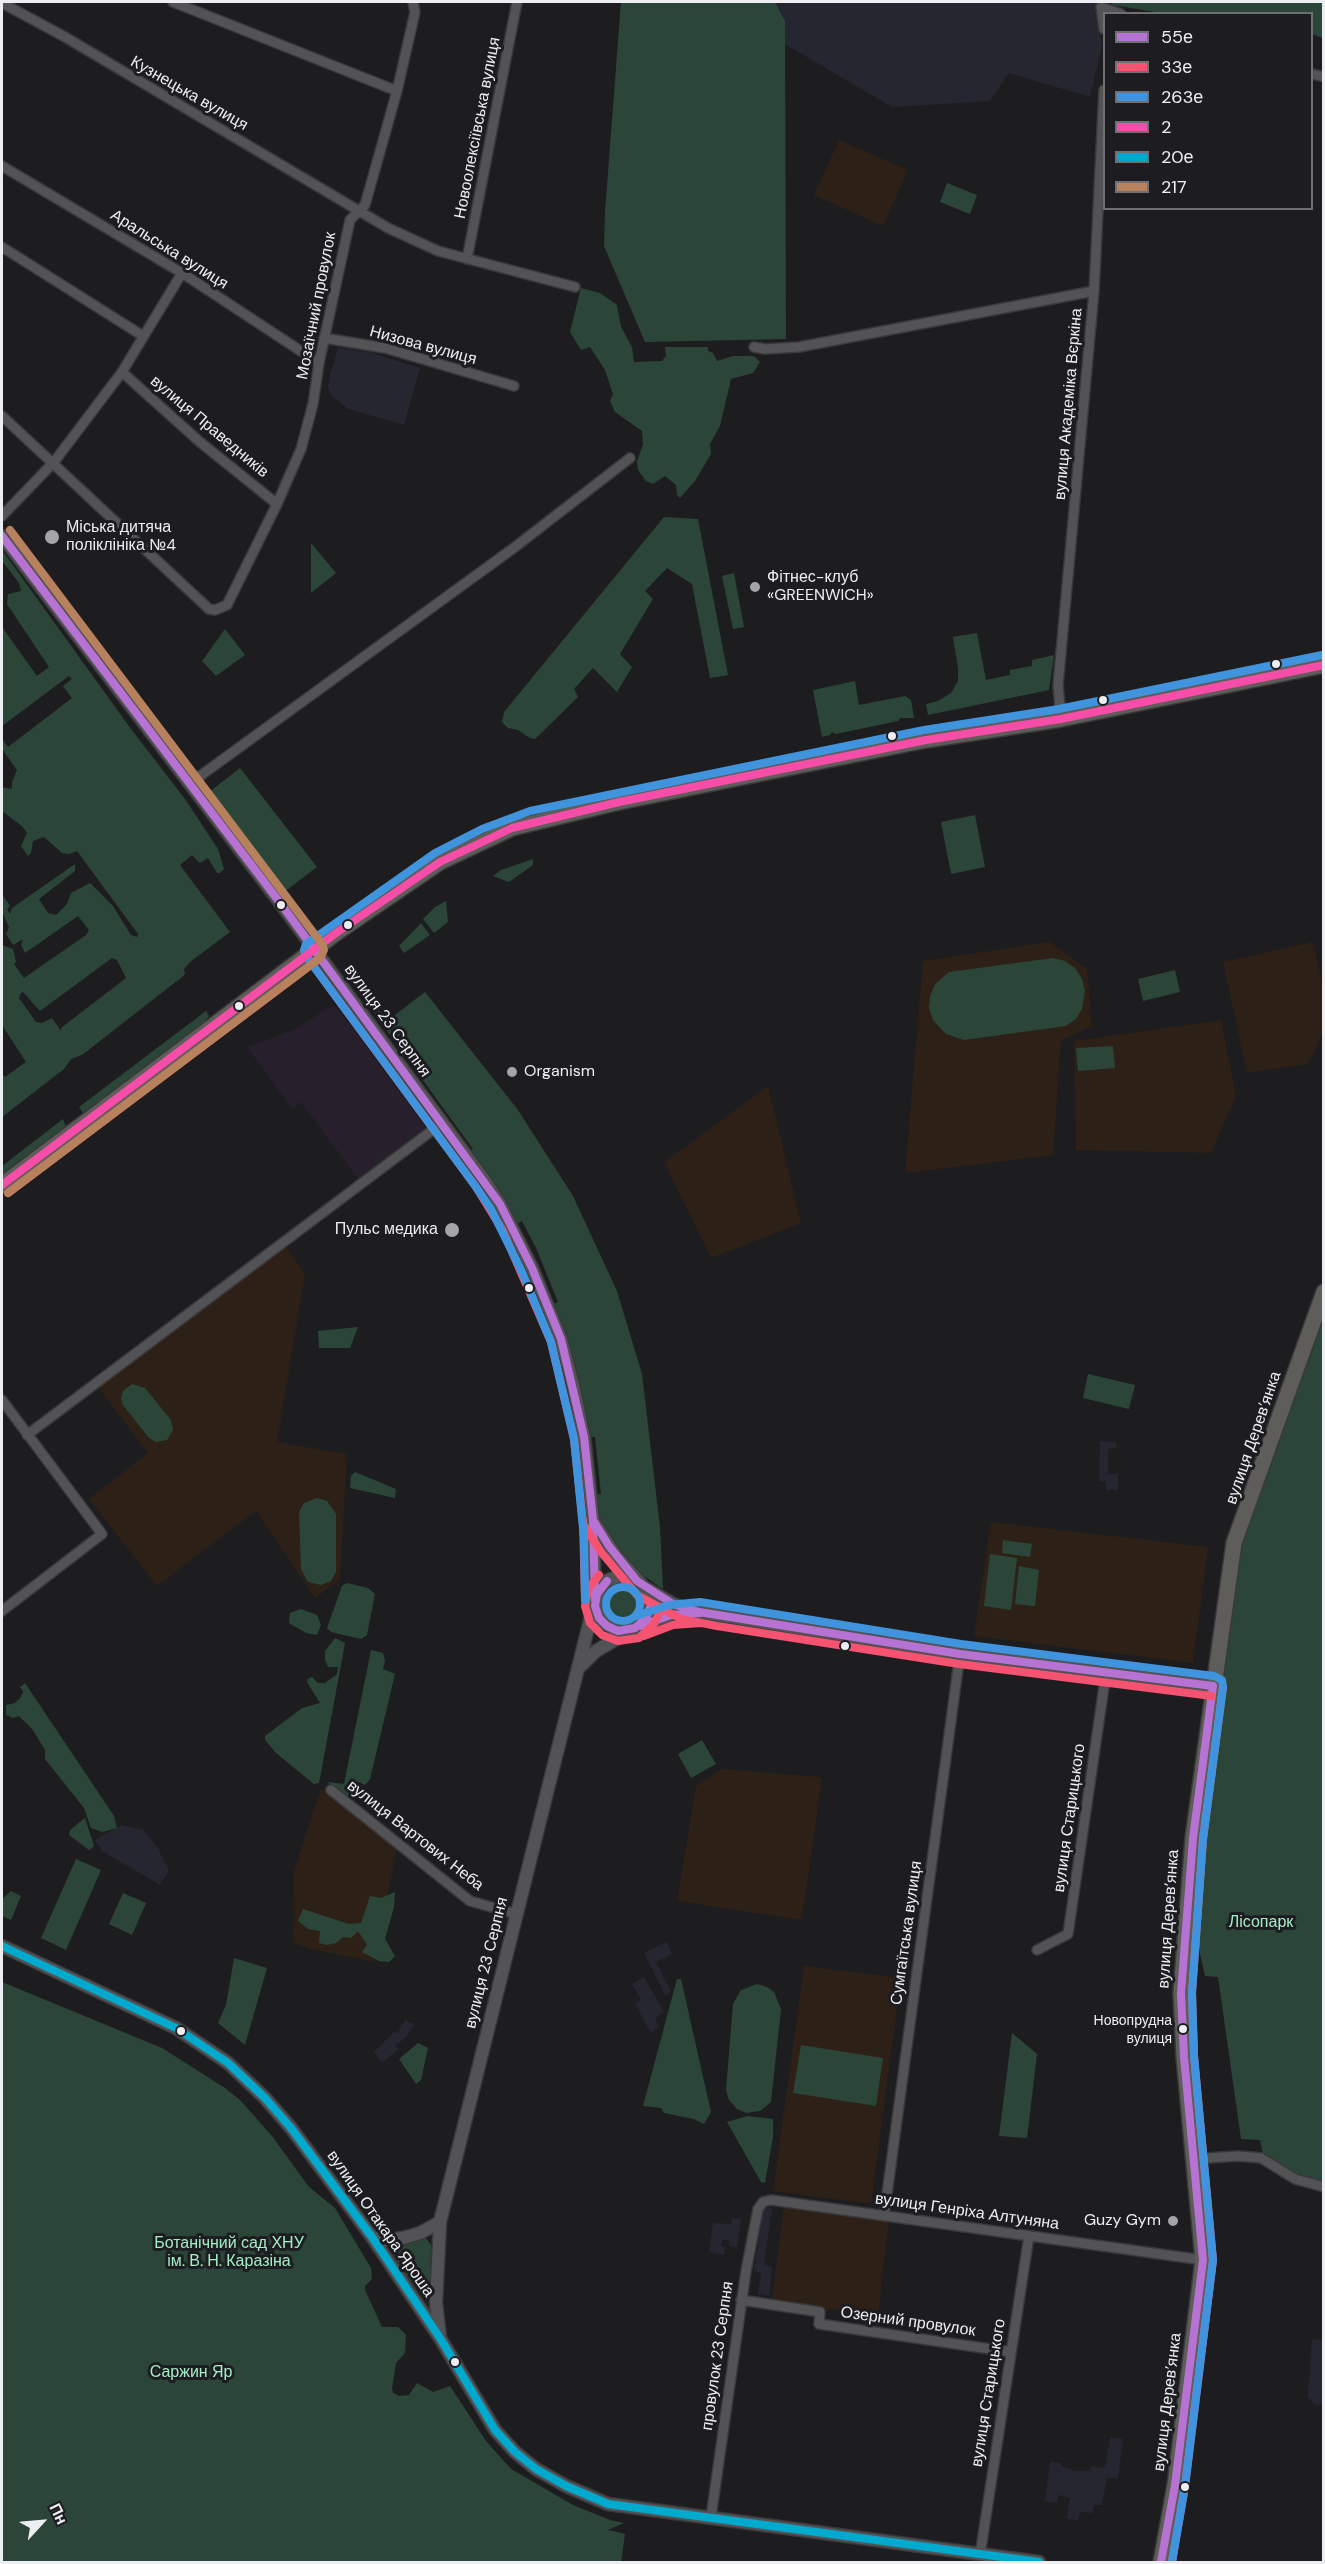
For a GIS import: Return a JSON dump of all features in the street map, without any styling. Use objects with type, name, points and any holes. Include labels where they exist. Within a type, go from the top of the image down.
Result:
[{"type":"main road","points":[[2,1185],[314,950],[433,866],[467,847],[512,828],[608,804],[926,740],[1061,719],[1323,665]]},
{"type":"main road","name":"вулиця Дерев’янка","points":[[1161,2562],[1175,2485],[1203,2260],[1184,2056],[1181,1993],[1192,1838],[1234,1543],[1323,1292]]},
{"type":"street","points":[[173,2],[397,91]]},
{"type":"street","name":"Мозаїчний провулок","points":[[54,462],[208,609],[221,609],[231,600],[301,449],[313,404],[324,338],[350,220],[365,205],[397,91],[415,12],[413,2]]},
{"type":"street","name":"Новоолексіївська вулиця","points":[[467,259],[517,2]]},
{"type":"street","name":"Кузнецька вулиця","points":[[2,3],[65,36],[148,88],[388,228],[438,251],[575,288]]},
{"type":"street","points":[[1103,22],[1101,7],[1115,12]]},
{"type":"street","name":"вулиця Академіка Вєркіна","points":[[1061,719],[1058,685],[1094,291],[1103,110]]},
{"type":"street","name":"Аральська вулиця","points":[[2,166],[182,273],[319,363]]},
{"type":"street","points":[[2,247],[143,336]]},
{"type":"street","points":[[2,516],[54,462],[122,372],[182,273]]},
{"type":"street","points":[[754,347],[765,349],[799,347],[1094,291]]},
{"type":"street","name":"Низова вулиця","points":[[324,338],[385,348],[514,386]]},
{"type":"street","name":"вулиця Праведників","points":[[122,372],[200,441],[277,504]]},
{"type":"street","points":[[2,416],[54,462]]},
{"type":"street","points":[[189,784],[515,547],[630,458]]},
{"type":"street","name":"вулиця 23 Серпня","points":[[2,536],[314,950],[500,1204],[532,1268],[556,1324],[573,1385],[584,1437],[593,1520],[596,1612],[607,1626],[618,1631],[635,1628]]},
{"type":"street","points":[[27,1435],[442,1123]]},
{"type":"street","points":[[2,1400],[102,1534],[2,1611]]},
{"type":"street","name":"вулиця 23 Серпня","points":[[593,1520],[609,1546],[641,1584]]},
{"type":"street","name":"вулиця 23 Серпня","points":[[440,2338],[436,2303],[440,2222],[595,1600],[600,1588],[614,1578],[626,1576],[673,1604],[699,1612]]},
{"type":"street","points":[[635,1628],[646,1618],[650,1605],[641,1584]]},
{"type":"street","points":[[579,1668],[596,1651],[635,1628],[671,1615],[699,1612],[960,1654],[1213,1686]]},
{"type":"street","name":"Сумгаїтська вулиця","points":[[884,2216],[960,1654]]},
{"type":"street","name":"вулиця Старицького","points":[[1037,1950],[1068,1934],[1106,1672]]},
{"type":"street","name":"вулиця Вартових Неба","points":[[331,1790],[470,1901],[516,1914]]},
{"type":"street","name":"вулиця Отакара Яроша","points":[[2,1946],[176,2028],[228,2063],[265,2098],[291,2128],[372,2237],[440,2338],[495,2430],[515,2452],[536,2469],[566,2486],[608,2504],[1039,2562]]},
{"type":"street","points":[[1193,2159],[1238,2156],[1261,2158],[1295,2179],[1323,2187]]},
{"type":"street","name":"вулиця Генріха Алтуняна","points":[[763,2202],[771,2200],[1203,2260]]},
{"type":"street","name":"провулок 23 Серпня","points":[[711,2517],[741,2300],[758,2209],[763,2202]]},
{"type":"street","points":[[372,2237],[385,2240],[403,2238],[420,2233],[440,2222]]},
{"type":"street","name":"вулиця Старицького","points":[[980,2555],[1029,2236]]},
{"type":"street","name":"Озерний провулок","points":[[741,2300],[820,2312],[819,2324],[1011,2352]]},
{"type":"shaded area","points":[[775,2],[1096,2],[1102,46],[1090,97],[1009,73],[990,101],[892,107],[783,43],[785,21]]},
{"type":"shaded area","points":[[839,140],[908,170],[883,226],[814,195]]},
{"type":"shaded area","points":[[338,348],[369,352],[420,368],[404,425],[348,409],[332,396],[328,387]]},
{"type":"shaded area","points":[[1050,942],[1087,969],[1092,1027],[1061,1040],[1053,1155],[905,1173],[923,961]]},
{"type":"shaded area","points":[[1313,942],[1323,989],[1324,1028],[1312,1058],[1307,1064],[1247,1073],[1223,962]]},
{"type":"shaded area","points":[[336,1006],[427,1129],[359,1180],[301,1102],[292,1109],[247,1047],[296,1029],[329,1007]]},
{"type":"shaded area","points":[[1221,1020],[1236,1096],[1211,1153],[1076,1150],[1074,1041]]},
{"type":"shaded area","points":[[768,1086],[801,1223],[711,1258],[664,1162]]},
{"type":"shaded area","points":[[285,1245],[305,1274],[277,1442],[347,1454],[340,1580],[315,1598],[256,1511],[157,1586],[89,1499],[148,1453],[98,1387]]},
{"type":"shaded area","points":[[1100,1441],[1116,1442],[1116,1448],[1108,1449],[1108,1474],[1118,1474],[1118,1490],[1106,1490],[1106,1481],[1099,1481]]},
{"type":"shaded area","points":[[991,1522],[1208,1547],[1193,1663],[974,1636]]},
{"type":"shaded area","points":[[722,1769],[822,1779],[802,1920],[677,1901],[696,1786]]},
{"type":"shaded area","points":[[321,1788],[397,1847],[374,1962],[293,1943],[294,1871]]},
{"type":"shaded area","points":[[121,1825],[144,1830],[157,1847],[169,1871],[160,1885],[102,1851],[95,1840]]},
{"type":"shaded area","points":[[666,1942],[672,1954],[656,1962],[671,1992],[665,1995],[644,1953]]},
{"type":"shaded area","points":[[804,1966],[901,1978],[871,2204],[773,2191]]},
{"type":"shaded area","points":[[644,1977],[664,2012],[655,2018],[659,2028],[651,2033],[635,2004],[641,2000],[632,1984]]},
{"type":"shaded area","points":[[405,2020],[414,2024],[406,2038],[395,2045],[398,2050],[382,2062],[374,2052],[394,2032],[397,2034]]},
{"type":"shaded area","points":[[784,2206],[889,2220],[878,2315],[772,2302]]},
{"type":"shaded area","points":[[763,2207],[772,2208],[764,2264],[772,2267],[769,2296],[758,2294],[761,2273],[754,2271]]},
{"type":"shaded area","points":[[732,2218],[741,2219],[737,2247],[729,2246],[729,2240],[722,2240],[721,2246],[725,2247],[724,2255],[709,2252],[713,2223],[731,2224]]},
{"type":"shaded area","points":[[1312,2339],[1323,2340],[1323,2405],[1316,2405],[1308,2397]]},
{"type":"shaded area","points":[[1110,2437],[1123,2439],[1118,2478],[1107,2478],[1102,2505],[1094,2505],[1092,2513],[1080,2512],[1078,2520],[1067,2519],[1070,2498],[1058,2495],[1057,2503],[1045,2501],[1050,2462],[1061,2463],[1061,2466],[1076,2471],[1090,2471],[1091,2466],[1105,2468]]},
{"type":"green space","points":[[621,2],[775,2],[785,21],[786,339],[645,342],[604,246]]},
{"type":"green space","points":[[1111,2],[1323,2],[1323,38],[1313,34],[1313,12],[1155,12],[1113,5]]},
{"type":"green space","points":[[947,183],[977,195],[970,214],[940,202]]},
{"type":"green space","points":[[581,288],[600,293],[617,305],[621,327],[632,347],[634,362],[662,361],[666,356],[665,347],[708,347],[708,351],[713,353],[717,361],[733,356],[754,356],[760,362],[753,373],[731,379],[720,426],[710,444],[711,454],[695,481],[680,498],[677,495],[676,485],[665,476],[653,484],[646,481],[638,470],[637,461],[643,445],[642,431],[615,412],[610,401],[613,394],[605,370],[590,347],[581,350],[570,332]]},
{"type":"green space","points":[[664,517],[698,519],[728,675],[710,678],[692,584],[667,568],[645,591],[653,599],[620,654],[632,667],[617,692],[593,668],[574,689],[578,697],[535,739],[518,730],[508,728],[502,722],[504,712]]},
{"type":"green space","points":[[311,543],[336,573],[311,593]]},
{"type":"green space","points":[[2,550],[131,729],[185,799],[218,849],[224,869],[220,873],[217,873],[208,858],[200,863],[192,855],[180,865],[230,932],[190,962],[184,969],[185,974],[182,977],[82,1055],[71,1059],[64,1069],[2,1117],[2,1073],[5,1077],[26,1062],[2,1025],[2,945],[13,949],[16,962],[14,964],[24,978],[86,935],[89,930],[78,916],[25,953],[21,945],[23,939],[13,945],[6,934],[9,927],[2,912],[2,894],[10,906],[7,909],[10,914],[12,908],[75,864],[75,871],[39,899],[48,913],[56,915],[67,904],[71,893],[90,883],[113,906],[131,935],[137,937],[138,934],[77,851],[69,854],[62,853],[44,837],[33,841],[31,853],[28,856],[21,846],[27,833],[22,826],[2,811],[2,787],[12,789],[17,770],[2,749],[2,739],[8,747],[72,698],[63,686],[72,679],[69,676],[2,726],[2,627],[37,676],[49,667],[7,604],[8,594],[21,591],[19,583],[2,561]],"holes":[[[112,958],[117,960],[126,978],[61,1028],[61,1031],[52,1018],[42,1023],[36,1022],[19,998],[23,992],[40,1011]]]},
{"type":"green space","points":[[734,573],[744,627],[733,629],[722,576]]},
{"type":"green space","points":[[225,629],[245,655],[216,676],[202,661]]},
{"type":"green space","points":[[977,633],[986,680],[1010,675],[1010,670],[1032,666],[1032,660],[1054,655],[1049,690],[928,715],[926,704],[938,701],[951,693],[958,681],[953,637]]},
{"type":"green space","points":[[855,681],[859,705],[905,696],[911,700],[914,718],[900,718],[898,721],[836,734],[832,732],[822,737],[813,690]]},
{"type":"green space","points":[[240,768],[317,867],[284,892],[209,792]]},
{"type":"green space","points":[[975,815],[985,867],[951,874],[941,822]]},
{"type":"green space","points":[[533,859],[533,865],[509,882],[493,876],[501,870]]},
{"type":"green space","points":[[446,901],[448,922],[434,933],[423,919],[435,907]]},
{"type":"green space","points":[[421,923],[430,935],[404,953],[399,946]]},
{"type":"green space","points":[[1053,958],[1065,961],[1075,968],[1082,979],[1085,990],[1082,1009],[1076,1019],[1066,1026],[964,1040],[946,1034],[933,1020],[929,1008],[930,996],[935,984],[949,972]]},
{"type":"green space","points":[[1175,970],[1180,992],[1143,1001],[1138,979]]},
{"type":"green space","points":[[425,992],[518,1110],[573,1196],[617,1291],[642,1374],[660,1527],[663,1589],[638,1572],[619,1553],[597,1519],[594,1495],[601,1494],[595,1437],[588,1437],[572,1354],[566,1332],[553,1304],[558,1302],[536,1248],[522,1221],[515,1225],[468,1153],[473,1149],[363,998],[367,995],[387,1021]]},
{"type":"green space","points":[[206,1011],[209,1016],[198,1031],[171,1050],[169,1048],[144,1067],[144,1071],[84,1115],[79,1107]]},
{"type":"green space","points":[[1113,1046],[1115,1068],[1078,1071],[1076,1048]]},
{"type":"green space","points":[[63,1119],[66,1127],[25,1161],[20,1160],[2,1174],[2,1166]]},
{"type":"green space","name":"Лісопарк","points":[[1323,1315],[1323,2183],[1289,2173],[1263,2154],[1260,2140],[1241,2139],[1218,1977],[1205,1976],[1197,1940],[1221,1669],[1237,1557]]},
{"type":"green space","points":[[358,1327],[350,1348],[319,1348],[318,1331]]},
{"type":"green space","points":[[1088,1374],[1135,1385],[1129,1409],[1083,1398]]},
{"type":"green space","points":[[132,1384],[145,1388],[171,1420],[173,1430],[167,1440],[156,1442],[149,1438],[123,1405],[121,1398],[123,1391]]},
{"type":"green space","points":[[355,1472],[396,1489],[395,1498],[350,1488],[351,1476]]},
{"type":"green space","points":[[317,1498],[327,1501],[336,1514],[336,1572],[331,1581],[321,1585],[308,1582],[301,1569],[299,1512],[304,1503]]},
{"type":"green space","points":[[1003,1540],[1032,1544],[1030,1557],[1002,1553]]},
{"type":"green space","points":[[990,1554],[1017,1558],[1011,1610],[984,1606]]},
{"type":"green space","points":[[1019,1566],[1039,1570],[1035,1606],[1015,1604]]},
{"type":"green space","points":[[347,1583],[368,1588],[375,1594],[367,1635],[361,1639],[331,1632],[327,1628],[342,1586]]},
{"type":"green space","points":[[623,1585],[637,1590],[642,1604],[637,1618],[623,1623],[609,1618],[604,1604],[609,1590]]},
{"type":"green space","points":[[301,1609],[317,1615],[321,1625],[317,1635],[306,1633],[289,1623],[290,1613]]},
{"type":"green space","points":[[335,1638],[345,1643],[319,1783],[314,1784],[276,1753],[265,1740],[265,1736],[302,1708],[320,1703],[307,1682],[312,1677],[318,1683],[325,1683],[337,1674],[338,1667],[328,1667],[325,1660],[325,1651]]},
{"type":"green space","points":[[371,1650],[383,1653],[385,1661],[383,1669],[395,1674],[370,1779],[365,1785],[359,1782],[352,1795],[348,1797],[327,1782],[344,1784]]},
{"type":"green space","points":[[25,1683],[114,1816],[117,1828],[102,1832],[91,1828],[84,1808],[45,1759],[45,1750],[33,1730],[19,1716],[13,1718],[6,1715],[6,1705],[15,1703],[21,1697],[23,1691],[20,1687]]},
{"type":"green space","points":[[702,1740],[716,1764],[691,1778],[678,1754]]},
{"type":"green space","points":[[85,1818],[94,1846],[89,1850],[69,1835],[70,1830]]},
{"type":"green space","points":[[76,1859],[101,1870],[66,1950],[41,1938]]},
{"type":"green space","points":[[11,1891],[21,1896],[11,1920],[2,1916],[2,1899]]},
{"type":"green space","points":[[395,1892],[394,1907],[385,1939],[395,1956],[389,1962],[379,1961],[362,1952],[367,1945],[358,1931],[351,1938],[343,1937],[336,1943],[327,1945],[319,1943],[320,1931],[308,1929],[298,1921],[303,1909],[349,1924],[361,1923],[370,1896],[381,1898]]},
{"type":"green space","points":[[123,1893],[146,1903],[132,1935],[109,1924]]},
{"type":"green space","points":[[234,1958],[267,1968],[245,2045],[218,2023],[226,2005]]},
{"type":"green space","points":[[677,1979],[681,1979],[711,2112],[704,2124],[694,2119],[664,2113],[661,2108],[643,2106]]},
{"type":"green space","name":"Саржин Яр","points":[[2,1982],[162,2048],[240,2100],[272,2136],[309,2187],[335,2208],[371,2268],[372,2279],[365,2286],[365,2290],[382,2327],[398,2327],[406,2335],[405,2353],[396,2363],[393,2393],[399,2396],[409,2395],[417,2383],[433,2392],[450,2386],[486,2441],[511,2469],[573,2505],[610,2520],[624,2523],[608,2530],[625,2534],[621,2562],[2,2562]]},
{"type":"green space","points":[[757,1984],[774,1992],[781,2009],[771,2102],[760,2111],[746,2113],[737,2109],[729,2100],[726,2090],[733,2004],[741,1990]]},
{"type":"green space","points":[[1012,2033],[1037,2054],[1027,2138],[999,2136]]},
{"type":"green space","points":[[418,2043],[428,2048],[421,2080],[416,2084],[399,2059]]},
{"type":"green space","points":[[801,2045],[883,2058],[876,2106],[793,2093]]},
{"type":"green space","points":[[747,2116],[773,2119],[773,2137],[765,2183],[761,2182],[727,2122]]},
{"type":"green space","points":[[425,2237],[431,2245],[430,2280],[426,2287],[419,2290],[411,2285],[392,2254],[399,2243]]},
{"type":"transit line","name":"217","points":[[8,1193],[320,958],[324,950],[322,944],[10,530]]},
{"type":"transit line","name":"55е","points":[[2,536],[281,904],[500,1204],[532,1268],[561,1339],[584,1437],[593,1520],[609,1546],[637,1581],[673,1604],[699,1612],[960,1654],[1213,1686]]},
{"type":"transit line","name":"263е","points":[[585,1600],[584,1538],[574,1439],[551,1342],[522,1272],[491,1209],[306,956],[304,950],[306,944],[435,853],[482,829],[530,811],[924,730],[1059,709],[1322,655]]},
{"type":"transit line","name":"2","points":[[2,1185],[336,933],[440,862],[512,828],[619,802],[926,740],[1061,719],[1324,665]]},
{"type":"transit line","name":"33е","points":[[306,956],[476,1187],[503,1231],[551,1342],[574,1439],[583,1524],[601,1552],[637,1595],[681,1619],[717,1626],[959,1664],[1212,1696]]},
{"type":"transit line","name":"33е","points":[[8,1193],[320,958]]},
{"type":"transit line","name":"33е","points":[[583,1520],[585,1600]]},
{"type":"transit line","name":"55е","points":[[593,1521],[595,1600]]},
{"type":"transit line","name":"33е","points":[[599,1575],[588,1589],[585,1606],[590,1623],[602,1635],[618,1641],[639,1638],[654,1624],[660,1612]]},
{"type":"transit line","name":"55е","points":[[607,1581],[597,1594],[595,1606],[599,1618],[607,1626],[618,1631],[635,1628],[646,1618],[650,1608]]},
{"type":"transit line","name":"263е","points":[[623,1587],[635,1592],[640,1604],[635,1616],[623,1621],[611,1616],[606,1604],[611,1592],[623,1587]]},
{"type":"transit line","name":"263е","points":[[636,1616],[669,1605],[700,1602],[961,1644],[1214,1676],[1222,1680],[1223,1687],[1203,1839],[1192,1993],[1194,2056],[1213,2260],[1185,2486],[1172,2562]]},
{"type":"transit line","name":"55е","points":[[640,1626],[671,1615],[700,1613]]},
{"type":"transit line","name":"33е","points":[[644,1636],[673,1625],[701,1623]]},
{"type":"transit line","name":"55е","points":[[1161,2562],[1175,2485],[1203,2260],[1184,2057],[1181,1993],[1193,1838],[1213,1686]]},
{"type":"transit line","name":"33е","points":[[1172,2562],[1185,2486],[1213,2260],[1194,2056],[1192,1993],[1203,1839],[1223,1687]]},
{"type":"transit line","name":"20е","points":[[2,1946],[176,2028],[228,2063],[265,2098],[291,2128],[372,2237],[440,2338],[495,2430],[515,2452],[536,2469],[566,2486],[608,2504],[1039,2562]]},
{"type":"place","name":"Міська дитяча поліклініка №4","points":[[52,537]]},
{"type":"place","name":"Фітнес-клуб «GREENWICH»","points":[[755,587]]},
{"type":"place","name":"Organism","points":[[512,1072]]},
{"type":"place","name":"Пульс медика","points":[[452,1230]]},
{"type":"place","name":"Новопрудна вулиця","points":[[1183,2029]]},
{"type":"place","name":"Guzy Gym","points":[[1173,2221]]},
{"type":"park label","name":"Ботанічний сад ХНУ ім. В. Н. Каразіна","points":[[229,2253]]}]
